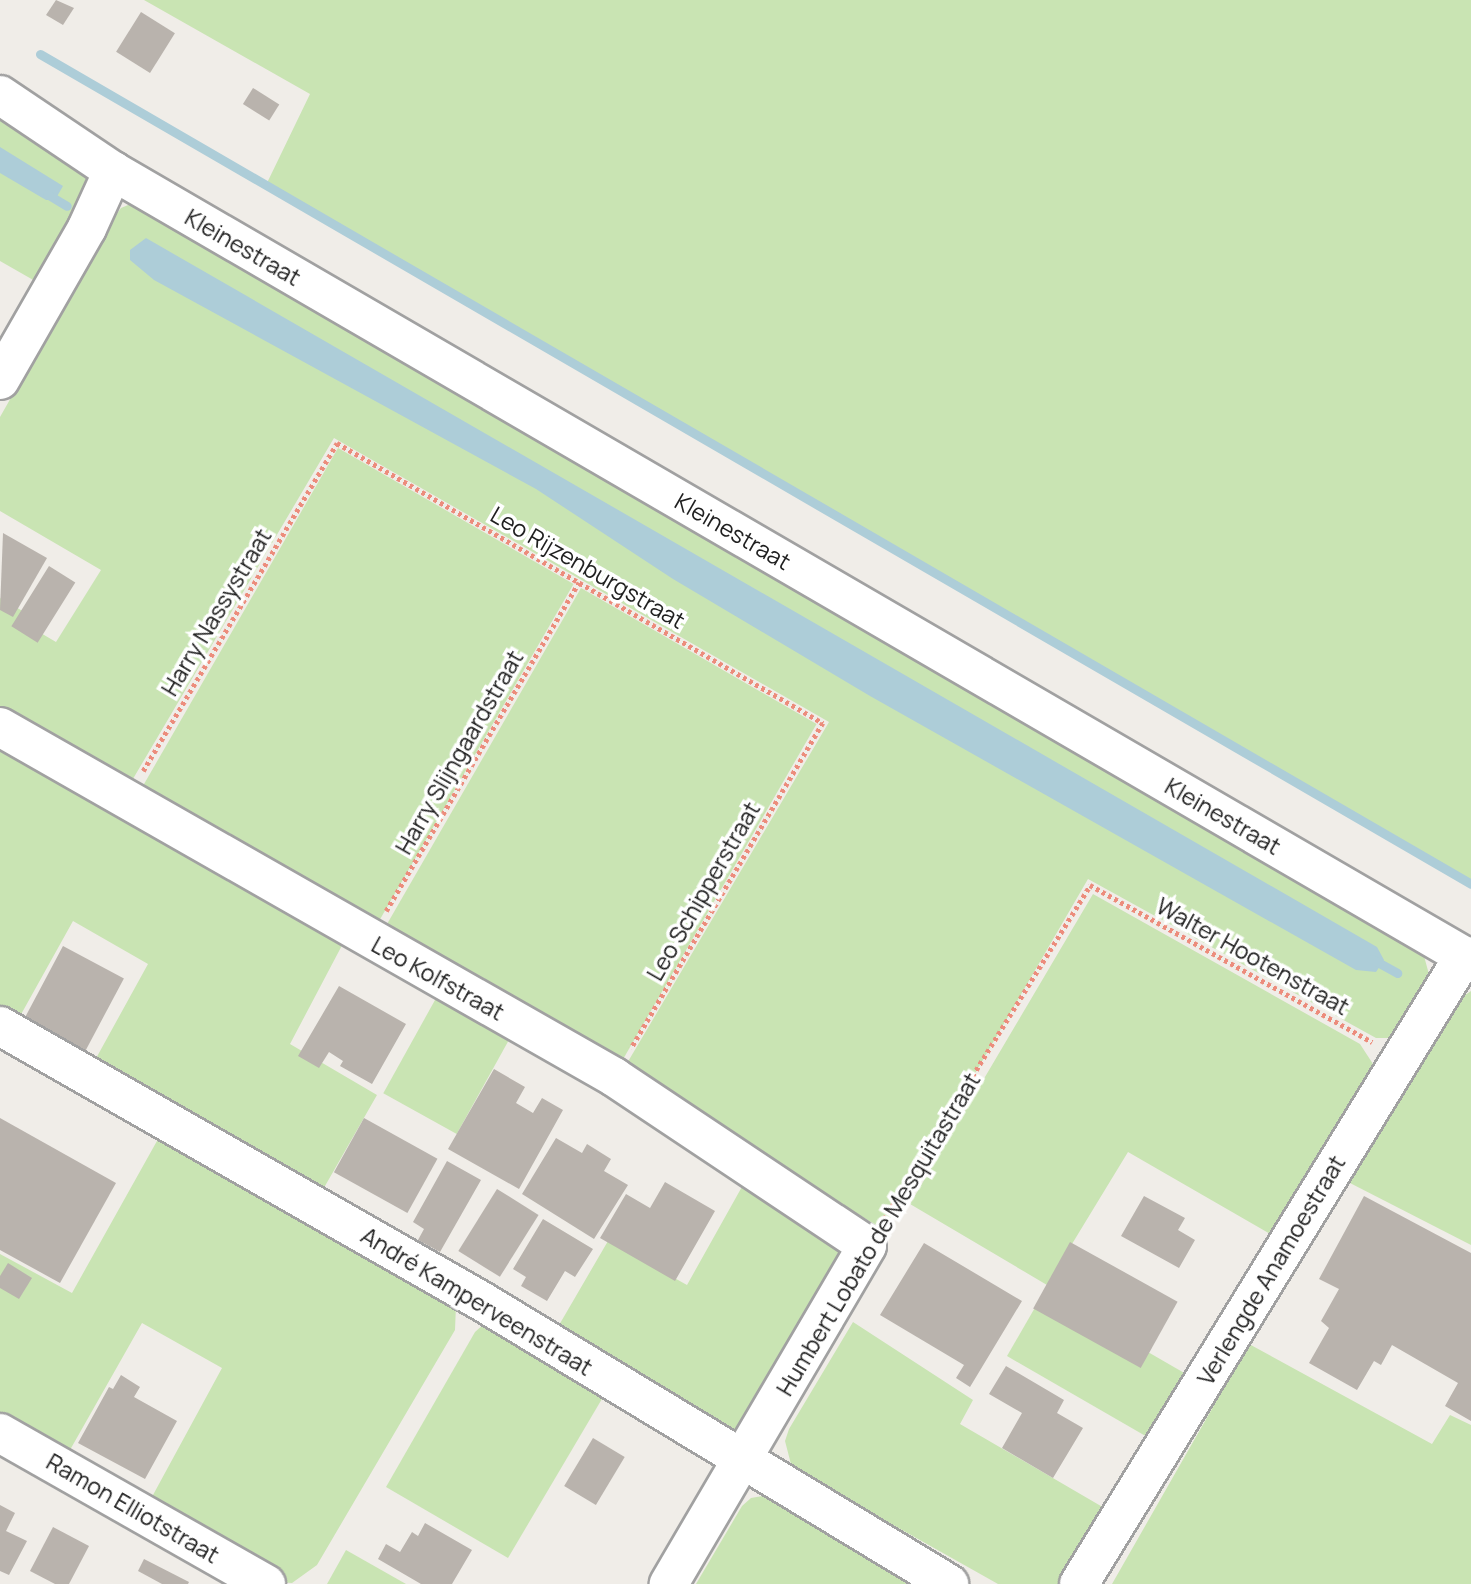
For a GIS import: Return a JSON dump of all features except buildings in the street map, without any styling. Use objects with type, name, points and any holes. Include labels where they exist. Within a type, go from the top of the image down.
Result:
[{"type":"street","name":"Kleinestraat","points":[[0,95],[113,171],[1468,958]]},
{"type":"street","points":[[0,380],[87,228],[113,171]]},
{"type":"street","name":"Leo Kolfstraat","points":[[0,727],[614,1077],[867,1246]]},
{"type":"street","name":"Verlengde Anamoestraat","points":[[1079,1584],[1400,1057],[1468,958]]},
{"type":"street","name":"André Kamperveenstraat","points":[[0,1026],[483,1302],[743,1463],[949,1584]]},
{"type":"street","name":"Humbert Lobato de Mesquitastraat","points":[[669,1584],[743,1463],[867,1246]]},
{"type":"street","name":"Ramon Elliotstraat","points":[[0,1433],[266,1584]]},
{"type":"path","name":"Leo Rijzenburgstraat","points":[[337,443],[823,723]]},
{"type":"path","name":"Harry Nassystraat","points":[[127,799],[337,443]]},
{"type":"path","name":"Harry Slijngaardstraat","points":[[370,939],[579,582]]},
{"type":"path","name":"Leo Schipperstraat","points":[[614,1077],[823,723]]},
{"type":"path","name":"Walter Hootenstraat","points":[[1090,885],[1400,1057]]},
{"type":"path","name":"Humbert Lobato de Mesquitastraat","points":[[867,1246],[1090,885]]},
{"type":"green space","points":[[144,0],[1471,0],[1471,884],[266,185],[310,94]]},
{"type":"green space","points":[[0,110],[98,184],[49,289],[0,261]]},
{"type":"green space","points":[[140,200],[1421,945],[1430,978],[1400,1028],[1388,1038],[1376,1038],[1088,879],[884,1230],[623,1070],[829,722],[334,438],[127,789],[0,715],[0,598],[26,613],[22,622],[56,642],[101,570],[0,511],[0,417],[112,220],[121,208]]},
{"type":"green space","points":[[338,448],[574,584],[374,930],[138,794]]},
{"type":"green space","points":[[581,588],[817,724],[618,1069],[382,933]]},
{"type":"green space","points":[[0,733],[348,934],[290,1044],[377,1095],[321,1193],[94,1062],[148,964],[73,921],[19,1018],[0,1007]]},
{"type":"green space","points":[[1093,894],[1360,1044],[1373,1064],[1371,1077],[1277,1238],[1128,1152],[1047,1285],[910,1204]]},
{"type":"green space","points":[[440,991],[513,1032],[457,1134],[383,1093]]},
{"type":"green space","points":[[1471,991],[1471,1245],[1348,1182],[1452,1004]]},
{"type":"green space","points":[[162,1132],[456,1305],[455,1330],[317,1565],[292,1583],[278,1582],[147,1506],[222,1368],[142,1323],[66,1457],[0,1425],[0,1254],[72,1293]]},
{"type":"green space","points":[[748,1176],[850,1243],[740,1440],[555,1332],[608,1241],[687,1285]]},
{"type":"green space","points":[[1044,1292],[1193,1378],[1156,1442],[1007,1356]]},
{"type":"green space","points":[[853,1322],[973,1400],[960,1424],[1118,1516],[1076,1584],[998,1584],[792,1468],[785,1441],[789,1429]]},
{"type":"green space","points":[[485,1323],[609,1387],[508,1558],[386,1487],[475,1332]]},
{"type":"green space","points":[[1249,1344],[1432,1444],[1450,1415],[1471,1425],[1471,1584],[1112,1584]]},
{"type":"green space","points":[[775,1494],[940,1584],[696,1584],[742,1506],[751,1498]]},
{"type":"green space","points":[[346,1550],[406,1584],[327,1584]]},
{"type":"water","points":[[0,147],[63,186],[55,200],[46,200],[0,173]]},
{"type":"water","points":[[146,238],[1377,947],[1384,960],[1376,972],[1356,970],[870,696],[673,579],[536,489],[154,280],[130,260],[130,250]]},
{"type":"waterway","points":[[40,54],[1471,884]]},
{"type":"waterway","points":[[47,194],[67,206]]},
{"type":"waterway","points":[[1372,959],[1397,973]]}]
